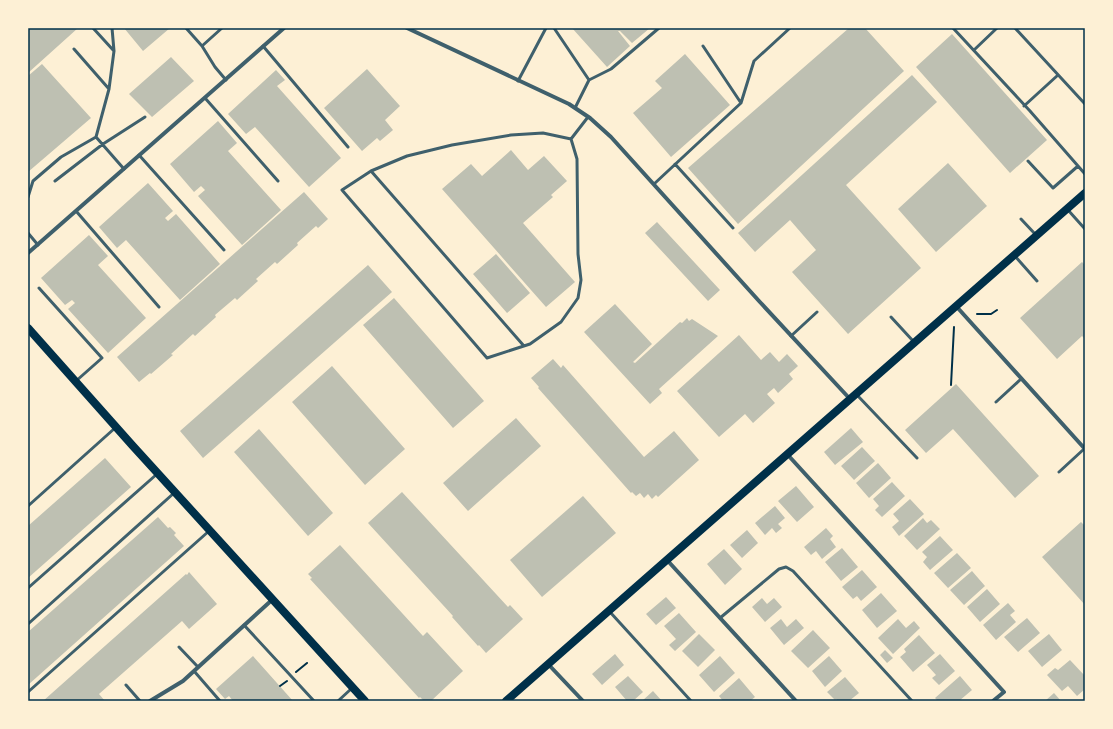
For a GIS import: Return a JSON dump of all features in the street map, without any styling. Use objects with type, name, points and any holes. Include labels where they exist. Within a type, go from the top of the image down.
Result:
[{"type":"main road","points":[[506,701],[1085,193]]},
{"type":"main road","points":[[28,328],[116,427],[366,701]]},
{"type":"street","points":[[28,253],[284,28]]},
{"type":"street","points":[[407,28],[575,108],[588,117],[611,137],[850,399]]},
{"type":"street","points":[[956,306],[1085,449]]},
{"type":"street","points":[[787,454],[1004,692],[993,701]]},
{"type":"street","points":[[667,560],[796,701]]},
{"type":"street","points":[[150,701],[183,681],[194,672],[273,599]]},
{"type":"street","points":[[548,664],[583,701]]},
{"type":"lane","points":[[93,28],[114,51]]},
{"type":"lane","points":[[28,197],[33,181],[61,157],[96,137],[109,89],[114,51],[112,28]]},
{"type":"lane","points":[[186,28],[202,46],[215,67],[226,80]]},
{"type":"lane","points":[[202,46],[222,28]]},
{"type":"lane","points":[[518,81],[546,28]]},
{"type":"lane","points":[[554,28],[589,80]]},
{"type":"lane","points":[[575,108],[589,80],[611,69],[659,28]]},
{"type":"lane","points":[[654,184],[741,103],[754,61],[790,28]]},
{"type":"lane","points":[[953,28],[1085,174]]},
{"type":"lane","points":[[974,50],[997,28]]},
{"type":"lane","points":[[1016,28],[1085,104]]},
{"type":"lane","points":[[263,46],[348,147]]},
{"type":"lane","points":[[703,46],[741,103]]},
{"type":"lane","points":[[74,49],[109,89]]},
{"type":"lane","points":[[1024,106],[1058,75]]},
{"type":"lane","points":[[205,98],[278,181]]},
{"type":"lane","points":[[55,181],[103,144],[145,117]]},
{"type":"lane","points":[[571,139],[588,117]]},
{"type":"lane","points":[[543,133],[571,139],[577,159],[578,254],[581,280],[578,298],[561,322],[530,344],[487,358],[342,190],[371,171],[407,156],[452,145],[511,135],[543,133]]},
{"type":"lane","points":[[96,137],[124,169]]},
{"type":"lane","points":[[140,156],[224,250]]},
{"type":"lane","points":[[1028,161],[1053,188],[1078,166]]},
{"type":"lane","points":[[675,164],[733,228]]},
{"type":"lane","points":[[371,171],[524,346]]},
{"type":"lane","points":[[1066,209],[1085,229]]},
{"type":"lane","points":[[76,211],[159,307]]},
{"type":"lane","points":[[1021,219],[1036,235]]},
{"type":"lane","points":[[28,234],[38,245]]},
{"type":"lane","points":[[1014,255],[1037,281]]},
{"type":"lane","points":[[39,288],[102,358],[76,381]]},
{"type":"lane","points":[[791,336],[817,312]]},
{"type":"lane","points":[[891,317],[914,342]]},
{"type":"lane","points":[[996,402],[1021,379]]},
{"type":"lane","points":[[856,394],[918,458]]},
{"type":"lane","points":[[28,506],[116,427]]},
{"type":"lane","points":[[1059,472],[1085,449]]},
{"type":"lane","points":[[28,588],[158,473]]},
{"type":"lane","points":[[28,624],[175,492]]},
{"type":"lane","points":[[28,692],[210,530]]},
{"type":"lane","points":[[720,618],[779,569],[786,567],[793,571],[912,701]]},
{"type":"lane","points":[[608,611],[691,701]]},
{"type":"lane","points":[[244,625],[314,701]]},
{"type":"lane","points":[[179,647],[198,668]]},
{"type":"lane","points":[[194,672],[220,701]]},
{"type":"lane","points":[[126,685],[140,701]]},
{"type":"lane","points":[[338,701],[353,687]]},
{"type":"path","points":[[977,314],[991,314],[997,310]]},
{"type":"path","points":[[951,385],[954,327]]},
{"type":"path","points":[[296,672],[307,662]]},
{"type":"path","points":[[280,686],[288,680]]},
{"type":"building","points":[[28,28],[78,28],[28,73]]},
{"type":"building","points":[[124,28],[170,28],[143,51]]},
{"type":"building","points":[[572,28],[650,28],[632,43],[620,31],[618,31],[630,46],[607,67]]},
{"type":"building","points":[[849,28],[865,28],[904,71],[738,224],[688,168]]},
{"type":"building","points":[[952,34],[1047,140],[1010,173],[916,67]]},
{"type":"building","points":[[685,54],[730,105],[671,157],[633,113],[662,88],[655,81]]},
{"type":"building","points":[[171,57],[194,81],[152,117],[129,94]]},
{"type":"building","points":[[42,64],[91,118],[28,172],[28,76]]},
{"type":"building","points":[[367,69],[400,106],[385,120],[393,130],[380,141],[377,138],[362,151],[324,108]]},
{"type":"building","points":[[276,70],[285,80],[277,86],[341,158],[309,187],[255,127],[246,134],[228,114]]},
{"type":"building","points":[[912,75],[937,102],[846,185],[921,268],[848,334],[792,272],[816,250],[790,220],[755,252],[738,233]]},
{"type":"building","points":[[218,121],[237,143],[228,151],[281,210],[242,245],[198,196],[205,190],[201,186],[194,192],[170,164]]},
{"type":"building","points":[[511,150],[528,170],[544,156],[567,181],[551,195],[553,197],[523,223],[575,282],[546,307],[442,189],[471,164],[482,176]]},
{"type":"building","points":[[948,163],[987,206],[936,252],[898,209]]},
{"type":"building","points":[[148,183],[173,211],[165,218],[168,221],[176,214],[220,264],[180,300],[126,240],[117,248],[99,227]]},
{"type":"building","points":[[304,192],[328,219],[318,228],[316,226],[277,264],[275,262],[256,279],[258,281],[237,300],[235,298],[215,315],[216,317],[195,336],[193,334],[171,354],[173,355],[139,382],[117,357]]},
{"type":"building","points":[[657,222],[720,290],[708,301],[645,233]]},
{"type":"building","points":[[89,235],[108,256],[98,265],[146,318],[108,353],[68,309],[75,303],[72,300],[65,305],[41,278]]},
{"type":"building","points":[[496,254],[530,293],[507,313],[473,274]]},
{"type":"building","points":[[1082,262],[1085,265],[1085,339],[1082,336],[1057,359],[1020,318]]},
{"type":"building","points":[[368,265],[392,292],[203,458],[180,431]]},
{"type":"building","points":[[394,298],[484,401],[453,428],[363,325]]},
{"type":"building","points":[[615,304],[652,344],[633,362],[635,363],[680,322],[682,323],[687,318],[689,321],[692,319],[718,336],[659,389],[662,393],[650,404],[584,332]]},
{"type":"building","points":[[739,335],[761,360],[770,352],[779,362],[787,354],[798,366],[789,374],[793,379],[778,393],[774,388],[767,394],[775,403],[753,423],[745,414],[719,437],[677,391]]},
{"type":"building","points":[[553,359],[561,368],[563,365],[644,457],[674,431],[699,460],[658,497],[656,495],[652,499],[648,494],[644,498],[640,493],[636,496],[632,492],[631,493],[538,388],[539,387],[531,378]]},
{"type":"building","points":[[332,366],[405,449],[365,485],[292,402]]},
{"type":"building","points":[[956,384],[1039,476],[1015,498],[953,429],[926,453],[905,430]]},
{"type":"building","points":[[516,418],[541,446],[468,511],[443,483]]},
{"type":"building","points":[[851,428],[863,442],[835,465],[824,452]]},
{"type":"building","points":[[259,429],[333,513],[308,536],[234,452]]},
{"type":"building","points":[[862,447],[875,461],[854,480],[841,466]]},
{"type":"building","points":[[105,458],[131,487],[28,578],[28,526]]},
{"type":"building","points":[[878,463],[891,478],[869,498],[856,483]]},
{"type":"building","points":[[892,482],[905,496],[882,517],[875,510],[879,506],[873,499]]},
{"type":"building","points":[[796,486],[814,507],[797,522],[778,501]]},
{"type":"building","points":[[402,492],[508,607],[510,605],[523,619],[486,653],[479,645],[478,646],[452,617],[453,616],[368,523]]},
{"type":"building","points":[[583,496],[616,533],[542,597],[510,560]]},
{"type":"building","points":[[910,499],[924,514],[899,536],[892,527],[899,521],[893,514]]},
{"type":"building","points":[[775,506],[785,518],[778,524],[782,528],[776,533],[772,528],[765,535],[755,523]]},
{"type":"building","points":[[158,517],[168,528],[170,527],[176,533],[174,535],[184,546],[28,685],[28,632]]},
{"type":"building","points":[[923,518],[927,523],[931,520],[940,529],[917,550],[904,536]]},
{"type":"building","points":[[1081,522],[1085,526],[1085,605],[1042,557]]},
{"type":"building","points":[[826,528],[833,536],[830,539],[836,547],[822,559],[816,551],[811,555],[804,547]]},
{"type":"building","points":[[747,530],[758,543],[742,558],[730,545]]},
{"type":"building","points":[[940,536],[953,550],[930,570],[923,562],[927,557],[922,552]]},
{"type":"building","points":[[340,545],[423,636],[427,632],[463,671],[431,701],[424,701],[420,697],[419,698],[310,579],[312,578],[308,574]]},
{"type":"building","points":[[842,548],[858,567],[841,581],[825,562]]},
{"type":"building","points":[[724,549],[742,569],[725,585],[707,564]]},
{"type":"building","points":[[957,553],[971,568],[948,588],[934,573]]},
{"type":"building","points":[[862,570],[877,587],[861,601],[857,596],[853,599],[842,587]]},
{"type":"building","points":[[972,571],[985,586],[964,605],[950,590]]},
{"type":"building","points":[[189,572],[217,604],[189,629],[182,621],[99,694],[105,701],[43,701],[186,574],[187,575]]},
{"type":"building","points":[[987,589],[1000,604],[980,622],[967,607]]},
{"type":"building","points":[[881,593],[897,611],[877,628],[862,610]]},
{"type":"building","points":[[666,597],[676,608],[656,625],[646,614]]},
{"type":"building","points":[[762,598],[767,604],[774,598],[782,607],[765,622],[752,607]]},
{"type":"building","points":[[1008,603],[1015,611],[1010,615],[1016,622],[996,640],[983,625]]},
{"type":"building","points":[[679,613],[696,632],[675,651],[669,645],[676,639],[664,626]]},
{"type":"building","points":[[1027,618],[1040,633],[1018,652],[1004,637]]},
{"type":"building","points":[[781,619],[787,627],[796,619],[804,628],[784,645],[770,628]]},
{"type":"building","points":[[898,619],[906,628],[914,621],[920,628],[893,654],[878,638]]},
{"type":"building","points":[[813,630],[830,648],[808,668],[791,651]]},
{"type":"building","points":[[699,634],[715,650],[698,667],[682,651]]},
{"type":"building","points":[[1049,634],[1062,650],[1042,667],[1028,651]]},
{"type":"building","points":[[919,635],[935,653],[913,672],[900,657],[906,652],[904,649]]},
{"type":"building","points":[[885,650],[893,658],[887,663],[880,655]]},
{"type":"building","points":[[615,654],[624,665],[602,685],[592,674]]},
{"type":"building","points":[[940,654],[955,671],[939,685],[932,678],[936,675],[927,665]]},
{"type":"building","points":[[253,656],[293,701],[233,701],[229,696],[225,699],[216,689]]},
{"type":"building","points":[[720,656],[735,673],[714,692],[699,675]]},
{"type":"building","points":[[829,656],[842,671],[825,687],[812,671]]},
{"type":"building","points":[[1070,660],[1085,676],[1085,689],[1077,696],[1068,686],[1062,691],[1047,675],[1055,668],[1058,670]]},
{"type":"building","points":[[628,676],[643,692],[633,701],[627,701],[615,687]]},
{"type":"building","points":[[960,676],[972,690],[959,701],[938,701],[935,698]]},
{"type":"building","points":[[845,677],[859,693],[849,701],[835,700],[827,692]]},
{"type":"building","points":[[739,678],[755,697],[750,701],[723,701],[719,696]]},
{"type":"building","points":[[653,691],[662,701],[642,701]]},
{"type":"building","points":[[1054,693],[1061,701],[1045,701]]}]
